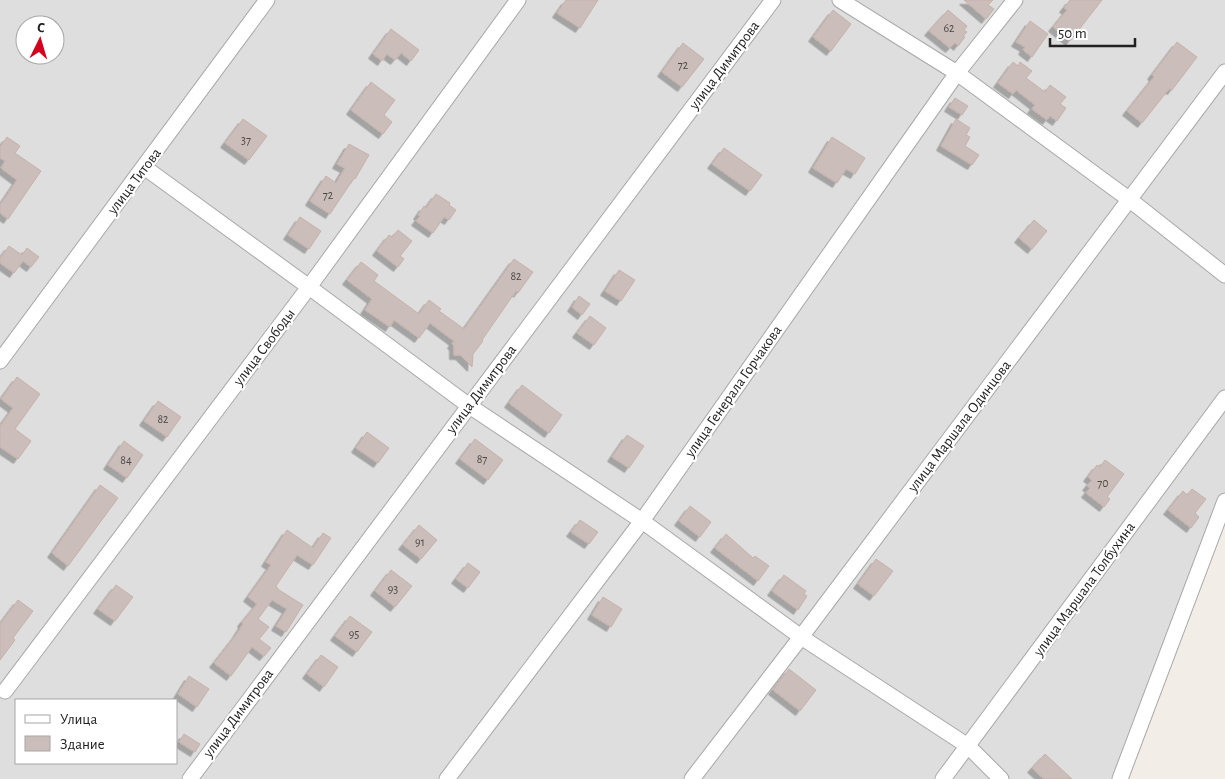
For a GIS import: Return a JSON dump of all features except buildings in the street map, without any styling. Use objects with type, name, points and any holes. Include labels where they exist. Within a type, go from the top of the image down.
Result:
[{"type":"street","name":"улица Титова","points":[[0,361],[267,0]]},
{"type":"street","name":"улица Свободы","points":[[5,691],[309,287],[518,0]]},
{"type":"street","name":"улица Димитрова","points":[[190,779],[774,0]]},
{"type":"street","points":[[840,0],[957,73],[1130,200],[1225,275]]},
{"type":"street","name":"улица Генерала Горчакова","points":[[447,779],[642,521],[957,73],[1015,0]]},
{"type":"street","name":"улица Маршала Одинцова","points":[[692,779],[1225,72]]},
{"type":"street","points":[[144,167],[468,406],[642,521],[801,636],[968,746],[1001,779]]},
{"type":"street","name":"улица Маршала Толбухина","points":[[943,779],[1225,398]]},
{"type":"street","points":[[1120,779],[1225,501]]},
{"type":"shaded area","points":[[0,0],[1225,0],[1225,514],[1117,779],[0,779]]}]
